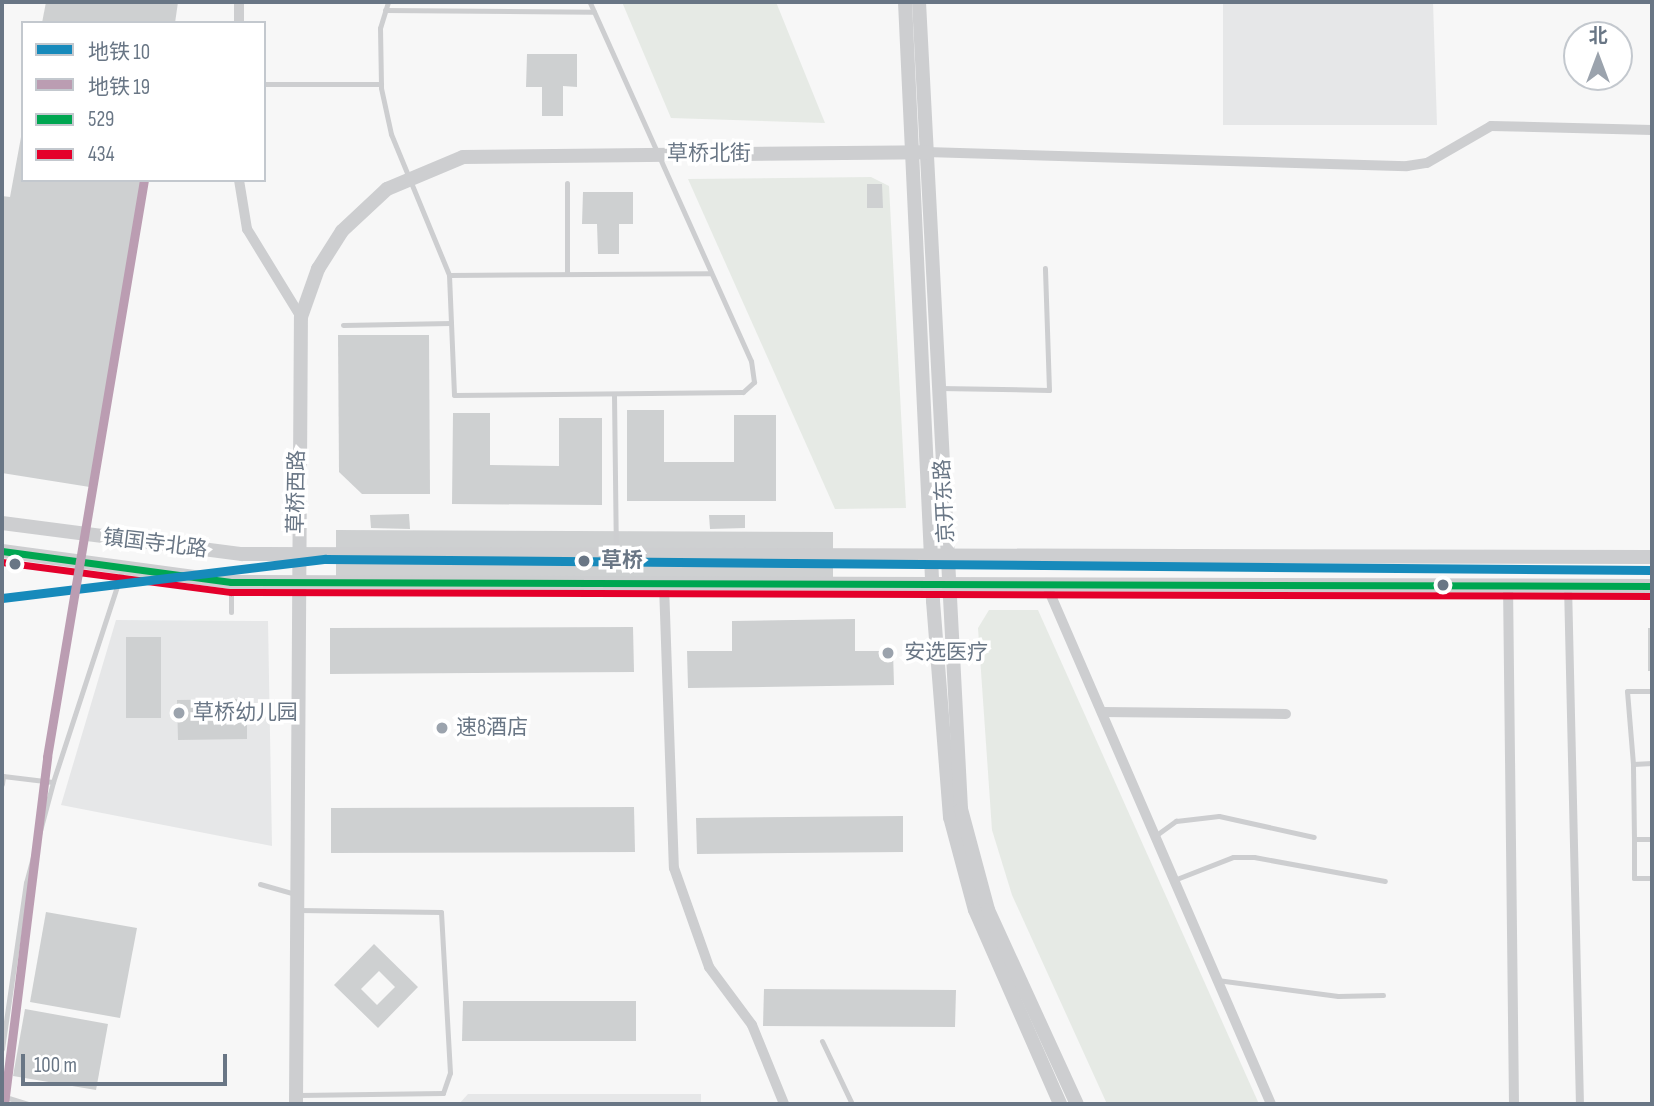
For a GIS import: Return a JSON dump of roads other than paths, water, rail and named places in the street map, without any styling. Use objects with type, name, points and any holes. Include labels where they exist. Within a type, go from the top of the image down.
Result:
[{"type":"street","points":[[239,2],[239,21]]},
{"type":"street","name":"京开东路","points":[[905,2],[920,152]]},
{"type":"street","name":"京开东路","points":[[919,2],[920,152],[932,388],[948,556],[961,809],[975,874],[1077,1104]]},
{"type":"street","points":[[920,152],[1407,166],[1427,163],[1490,126],[1652,130]]},
{"type":"street","name":"草桥北街","points":[[493,155],[920,152]]},
{"type":"street","name":"草桥西路","points":[[296,1099],[296,554],[301,317],[318,269],[342,231],[409,176],[463,157],[493,155]]},
{"type":"street","points":[[239,182],[247,229],[301,317]]},
{"type":"street","name":"京开东路","points":[[932,388],[933,583],[944,769],[957,855],[1060,1104]]},
{"type":"street","name":"镇国寺北路","points":[[2,523],[201,551],[296,554],[1652,556]]},
{"type":"street","name":"镇国寺北路","points":[[2,551],[231,582],[1652,586]]},
{"type":"street","points":[[1046,584],[1271,1104]]},
{"type":"street","points":[[1508,584],[1514,1104]]},
{"type":"street","points":[[664,585],[674,868],[709,967],[752,1025],[784,1104]]},
{"type":"street","points":[[1568,585],[1580,1104]]},
{"type":"street","points":[[1102,712],[1286,714]]},
{"type":"lane","points":[[388,2],[385,10],[381,84],[409,176],[449,275],[454,396],[614,395],[750,387],[751,360],[654,154],[590,2]]},
{"type":"lane","points":[[385,10],[594,12]]},
{"type":"lane","points":[[266,85],[381,84]]},
{"type":"lane","points":[[568,183],[568,274]]},
{"type":"lane","points":[[932,388],[1049,390],[1045,268]]},
{"type":"lane","points":[[449,275],[710,274]]},
{"type":"lane","points":[[343,325],[452,323]]},
{"type":"lane","points":[[614,395],[616,556]]},
{"type":"lane","points":[[2,1049],[26,883],[53,782],[123,568]]},
{"type":"lane","points":[[231,582],[231,612]]},
{"type":"lane","points":[[1652,691],[1627,691],[1633,764],[1634,878],[1652,878]]},
{"type":"lane","points":[[1633,764],[1652,764]]},
{"type":"lane","points":[[2,784],[3,776],[53,782]]},
{"type":"lane","points":[[1155,836],[1176,821],[1219,816],[1314,836]]},
{"type":"lane","points":[[1634,839],[1652,839]]},
{"type":"lane","points":[[1174,880],[1233,857],[1254,857],[1385,881]]},
{"type":"lane","points":[[260,884],[296,894]]},
{"type":"lane","points":[[296,909],[441,912],[450,1073],[443,1093],[296,1099]]},
{"type":"lane","points":[[1217,980],[1338,996],[1383,995]]},
{"type":"lane","points":[[822,1041],[852,1104]]},
{"type":"lane","points":[[2,1096],[28,1104]]},
{"type":"metro line","name":"19","points":[[4,1104],[47,757],[144,182]]},
{"type":"metro line","name":"10","points":[[2,598],[326,559],[1652,570]]},
{"type":"place","name":"草桥","points":[[584,561]]},
{"type":"place","name":"安选医疗","points":[[888,653]]},
{"type":"place","name":"草桥幼儿园","points":[[179,713]]},
{"type":"place","name":"速8酒店","points":[[442,728]]}]
